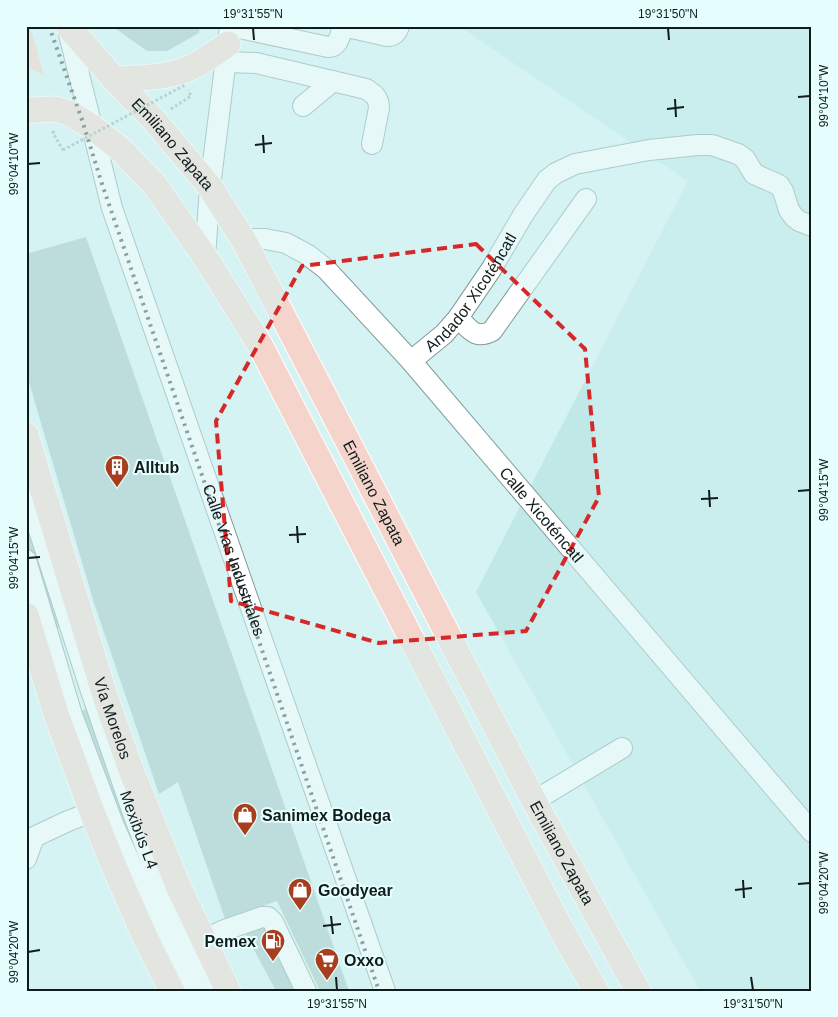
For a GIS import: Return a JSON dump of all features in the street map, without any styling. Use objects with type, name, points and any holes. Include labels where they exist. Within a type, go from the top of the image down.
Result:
[{"type":"main road","name":"Emiliano Zapata","points":[[68,26],[114,79],[154,120],[210,187],[243,239],[534,801],[638,991]]},
{"type":"main road","points":[[114,79],[174,74],[204,60],[228,40]]},
{"type":"main road","points":[[26,112],[54,109],[69,113],[92,127],[119,148],[154,184],[205,257],[260,345],[561,929],[596,991]]},
{"type":"main road","name":"Vía Morelos","points":[[26,435],[108,705],[131,770],[179,888],[228,991]]},
{"type":"main road","points":[[26,615],[56,714],[92,812],[145,937],[172,991]]},
{"type":"street","name":"Calle Vías Industriales","points":[[68,26],[112,208],[385,991]]},
{"type":"street","points":[[228,40],[261,29],[331,47],[337,44],[343,26],[387,36],[394,35],[399,26]]},
{"type":"street","points":[[228,40],[256,63],[366,89],[372,93],[379,103],[372,144]]},
{"type":"street","points":[[205,257],[210,187],[228,40]]},
{"type":"street","points":[[303,106],[333,81]]},
{"type":"street","name":"Andador Xicoténcatl","points":[[410,361],[444,334],[458,318],[547,180],[556,173],[575,164],[649,150],[705,144],[712,145],[738,154],[745,159],[754,174],[779,185],[784,191],[789,210],[794,217],[812,226]]},
{"type":"street","points":[[458,318],[472,332],[478,335],[485,335],[492,331],[586,199]]},
{"type":"street","name":"Calle Xicoténcatl","points":[[243,239],[265,239],[286,244],[308,255],[326,269],[410,361],[812,832]]},
{"type":"street","name":"Mexibús L4","points":[[26,490],[90,688],[134,816],[175,920],[211,991]]},
{"type":"street","name":"Mexibús L4","points":[[26,560],[72,715],[114,826],[160,929],[192,991]]},
{"type":"street","points":[[534,801],[622,748]]},
{"type":"street","points":[[26,859],[34,837],[92,812]]},
{"type":"street","points":[[203,940],[262,917],[268,917],[273,922],[306,991]]},
{"type":"path","points":[[54,133],[63,150],[185,85]]},
{"type":"highlighted area","points":[[476,244],[585,349],[599,497],[526,631],[379,643],[231,601],[216,421],[302,266]]},
{"type":"shaded area","points":[[26,26],[30,26],[44,76],[26,65]]},
{"type":"shaded area","points":[[459,26],[812,26],[812,991],[700,991],[476,592],[688,181]]},
{"type":"building","points":[[112,26],[200,26],[199,33],[167,51],[147,51]]},
{"type":"building","name":"Alltub","points":[[86,237],[349,991],[320,991],[277,901],[225,919],[178,782],[159,794],[94,603],[26,372],[26,254]]},
{"type":"building","points":[[26,514],[66,626],[51,630],[26,548]]},
{"type":"building","points":[[91,707],[132,818],[117,824],[76,713]]},
{"type":"building","name":"Pemex","points":[[265,923],[300,991],[276,991],[245,933]]},
{"type":"railway","points":[[49,26],[379,991]]},
{"type":"place","name":"Alltub","points":[[117,488]]},
{"type":"place","name":"Sanimex Bodega","points":[[245,836]]},
{"type":"place","name":"Goodyear","points":[[300,911]]},
{"type":"place","name":"Pemex","points":[[273,962]]},
{"type":"place","name":"Oxxo","points":[[327,981]]}]
